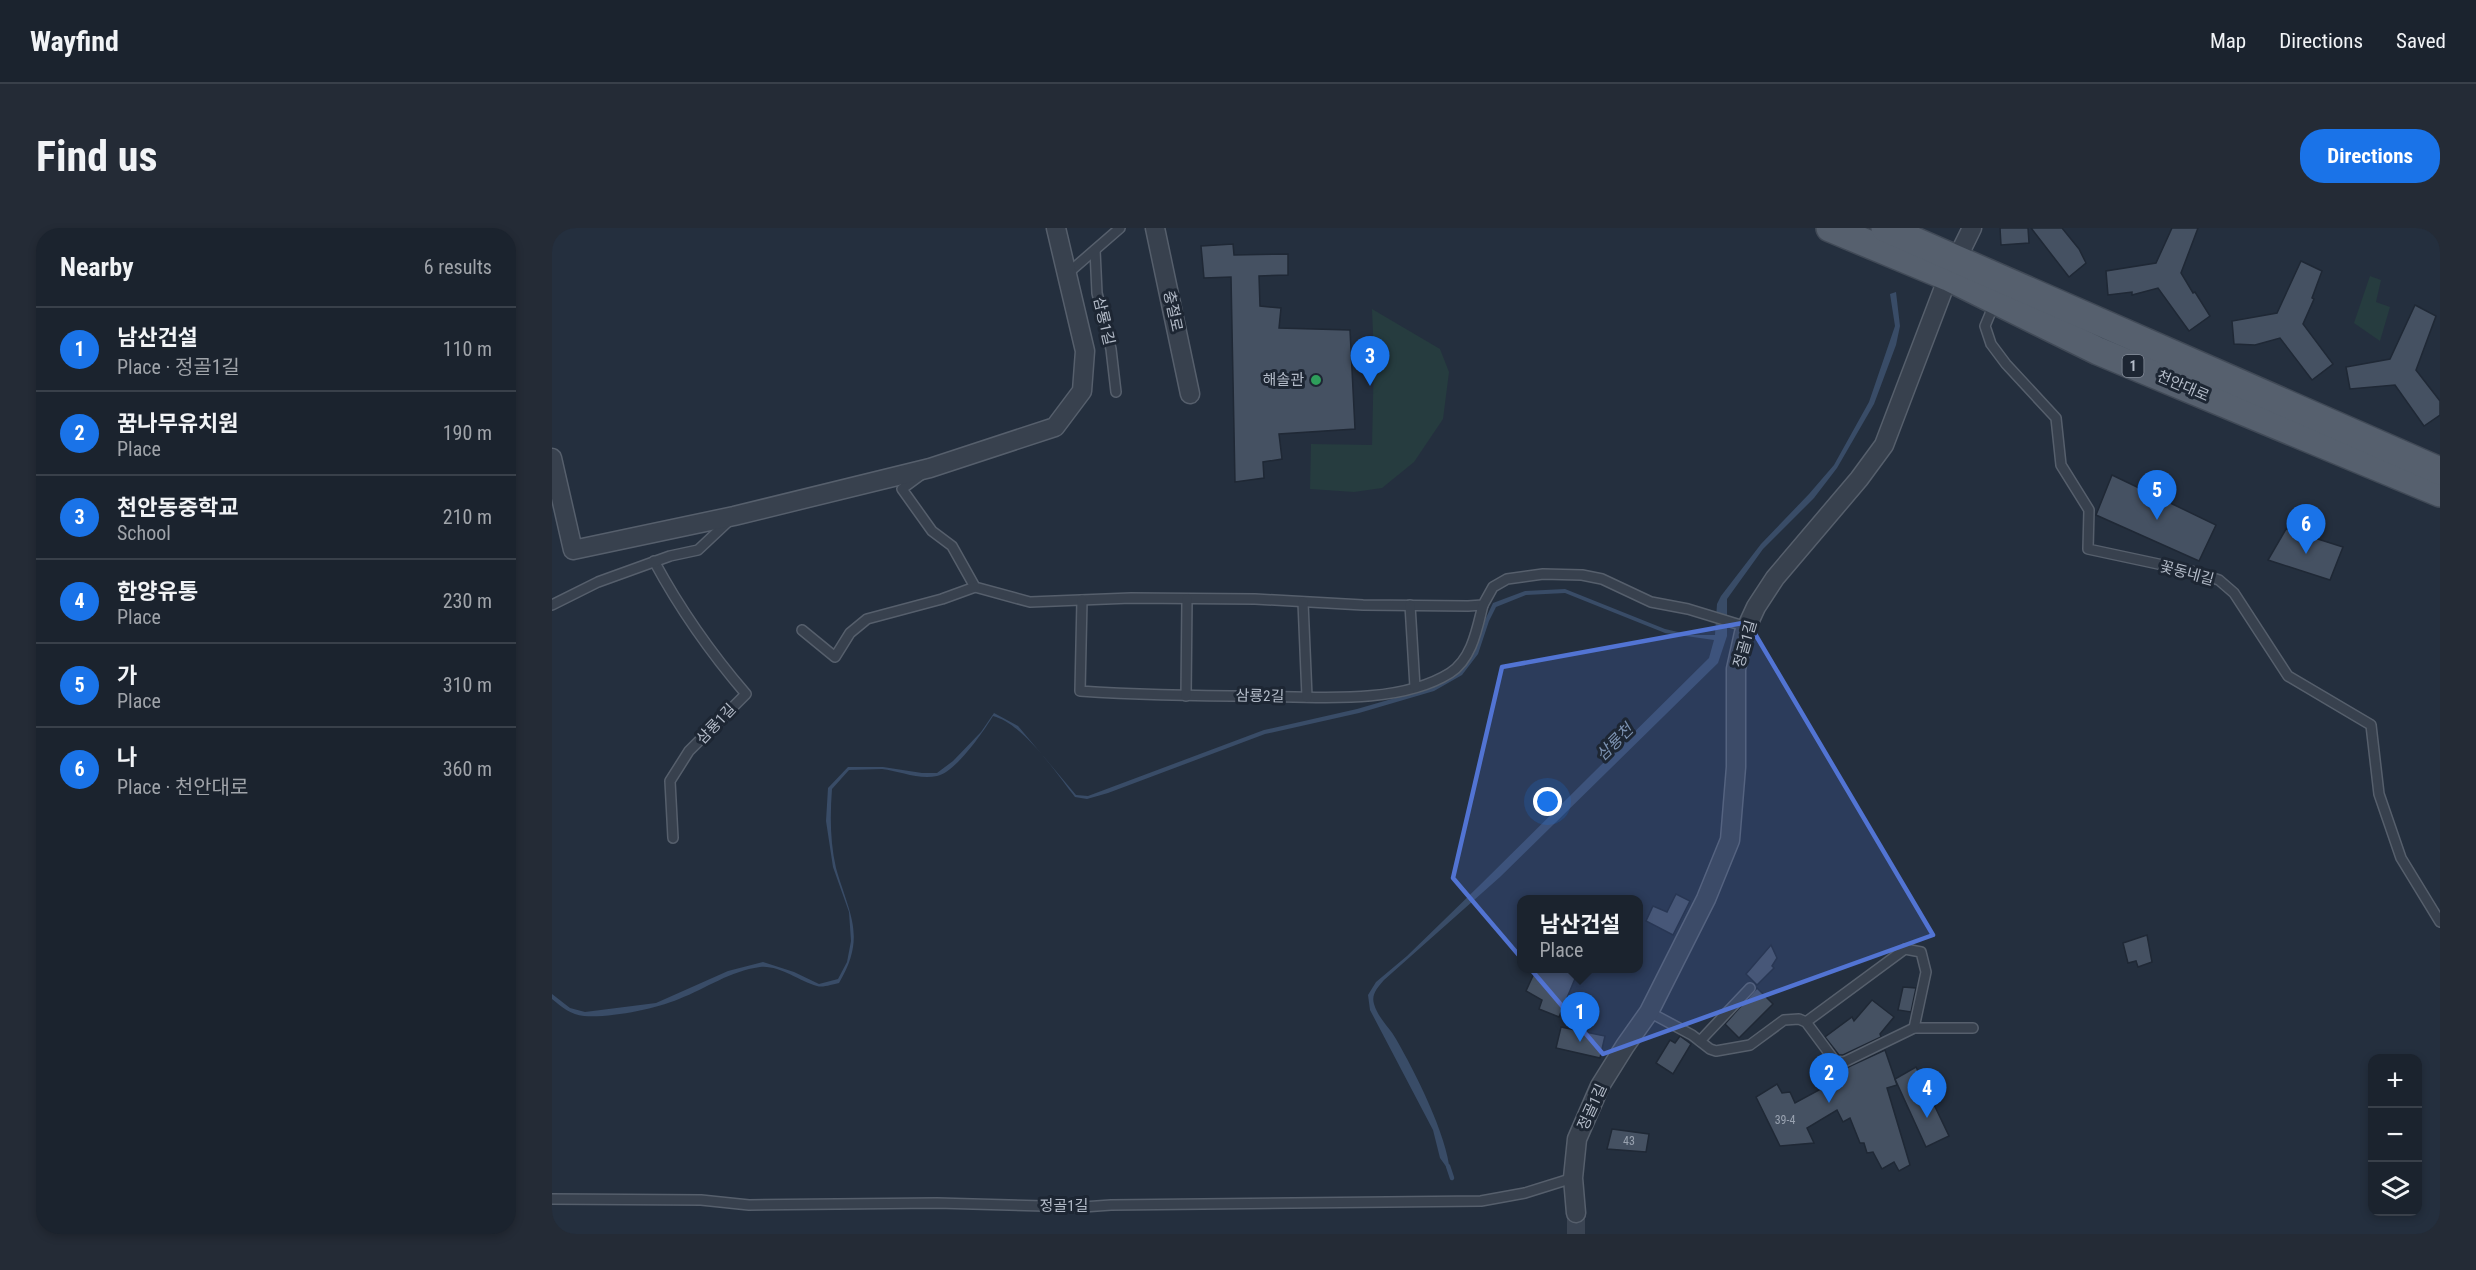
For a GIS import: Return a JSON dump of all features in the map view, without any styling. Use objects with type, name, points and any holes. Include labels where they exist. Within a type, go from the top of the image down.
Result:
[{"type":"main road","name":"천안대로","points":[[1830,228],[1952,268],[2440,471]]},
{"type":"main road","name":"천안대로","points":[[1891,229],[1952,268],[1996,300],[2098,351],[2440,493]]},
{"type":"street","points":[[552,458],[573,550],[734,516],[930,468],[1055,427],[1082,391],[1085,351],[1056,228]]},
{"type":"street","name":"충절로","points":[[1155,228],[1190,394]]},
{"type":"street","points":[[1952,268],[1965,228]]},
{"type":"street","points":[[1952,268],[1972,228]]},
{"type":"street","name":"정골1길","points":[[1576,1214],[1573,1178],[1577,1139],[1600,1086],[1649,1012],[1706,899],[1730,840],[1736,767],[1736,669],[1740,625],[1756,607],[1775,578],[1859,479],[1884,445],[1952,268]]},
{"type":"lane","points":[[1067,274],[1120,228]]},
{"type":"lane","name":"삼룡1길","points":[[1095,250],[1097,293],[1111,350],[1116,392]]},
{"type":"lane","name":"꽃동네길","points":[[1996,300],[1985,326],[1991,344],[2006,364],[2056,417],[2061,465],[2089,510],[2088,549],[2191,570],[2219,580],[2234,593],[2289,676],[2371,724],[2379,794],[2401,858],[2440,922]]},
{"type":"lane","points":[[930,468],[902,489],[932,531],[952,546],[975,587]]},
{"type":"lane","points":[[552,605],[598,582],[670,555],[698,550],[734,516]]},
{"type":"lane","name":"삼룡1길","points":[[654,561],[679,607],[715,658],[746,694],[689,751],[670,781],[673,838]]},
{"type":"lane","name":"삼룡2길","points":[[1082,600],[1080,691],[1186,696],[1356,696],[1397,692],[1415,687],[1451,673],[1466,657],[1476,633],[1483,605],[1493,588],[1507,579],[1543,574],[1582,575],[1602,579],[1651,602],[1740,625]]},
{"type":"lane","points":[[802,630],[835,657],[850,633],[867,619],[942,599],[975,587],[1030,602],[1187,599],[1483,605]]},
{"type":"lane","points":[[1186,696],[1187,599]]},
{"type":"lane","points":[[1303,602],[1307,697]]},
{"type":"lane","points":[[1410,605],[1415,687]]},
{"type":"lane","points":[[1806,1022],[1905,949],[1921,952],[1926,972],[1914,1028]]},
{"type":"lane","points":[[1700,1041],[1750,988]]},
{"type":"lane","points":[[1649,1012],[1710,1049],[1728,1050],[1750,1045],[1784,1020],[1799,1019],[1806,1022],[1835,1061],[1844,1062],[1914,1028],[1973,1028]]},
{"type":"lane","name":"정골1길","points":[[552,1199],[701,1200],[749,1205],[937,1203],[1083,1208],[1111,1205],[1481,1201],[1525,1193],[1573,1178]]},
{"type":"highlighted area","points":[[1748,622],[1933,935],[1603,1054],[1453,878],[1502,667]]},
{"type":"green space","points":[[2370,276],[2381,280],[2376,302],[2390,307],[2380,341],[2354,323]]},
{"type":"green space","points":[[1372,309],[1440,349],[1449,372],[1443,419],[1414,462],[1382,488],[1354,492],[1310,489],[1311,444],[1372,445],[1374,356]]},
{"type":"water","points":[[1896,292],[1900,326],[1896,345],[1874,404],[1837,468],[1814,498],[1763,549],[1727,599],[1727,636],[1718,663],[1500,877],[1384,980],[1376,991],[1373,1000],[1376,1009],[1412,1068],[1437,1122],[1448,1157],[1450,1172],[1440,1158],[1433,1130],[1370,1010],[1368,995],[1376,982],[1407,956],[1479,886],[1709,658],[1714,640],[1665,633],[1565,593],[1526,595],[1496,607],[1478,654],[1462,675],[1434,691],[1359,713],[1265,734],[1087,799],[1075,797],[1048,762],[1076,795],[1088,796],[1264,730],[1357,709],[1433,687],[1459,672],[1474,653],[1493,603],[1525,591],[1565,589],[1665,629],[1691,635],[1715,635],[1717,604],[1721,596],[1761,544],[1834,465],[1869,402],[1895,326],[1890,294]]},
{"type":"water","points":[[994,713],[1018,726],[1034,745],[1005,721],[993,716],[968,750],[944,773],[923,777],[882,769],[849,770],[832,789],[833,848],[836,868],[850,912],[854,938],[852,952],[839,983],[817,986],[774,968],[760,967],[729,976],[669,1003],[620,1014],[579,1015],[567,1010],[552,999],[552,994],[570,1008],[585,1012],[656,1003],[728,971],[763,962],[794,972],[819,984],[838,979],[847,962],[851,941],[849,912],[833,867],[826,821],[828,788],[848,767],[883,767],[937,773],[953,761],[981,732]]},
{"type":"building","points":[[2000,228],[2028,228],[2029,243],[2001,245]]},
{"type":"building","points":[[2031,228],[2062,228],[2079,249],[2086,263],[2069,277]]},
{"type":"building","points":[[2172,228],[2198,228],[2181,273],[2210,316],[2189,331],[2158,288],[2132,295],[2132,292],[2108,295],[2106,271],[2156,263]]},
{"type":"building","points":[[1233,244],[1234,255],[1288,254],[1288,275],[1259,276],[1260,306],[1281,308],[1279,328],[1350,330],[1355,429],[1279,434],[1282,459],[1263,462],[1264,478],[1235,482],[1231,277],[1204,278],[1201,246]]},
{"type":"building","points":[[2301,261],[2322,271],[2312,298],[2314,299],[2303,324],[2333,364],[2312,380],[2280,338],[2255,345],[2234,344],[2232,321],[2277,313]]},
{"type":"building","points":[[2415,305],[2436,316],[2416,370],[2440,401],[2440,415],[2424,426],[2395,385],[2350,389],[2346,367],[2390,359]]},
{"type":"building","points":[[2112,475],[2216,525],[2199,561],[2096,515]]},
{"type":"building","points":[[2286,529],[2343,547],[2330,580],[2268,560]]},
{"type":"building","points":[[1676,894],[1690,901],[1673,935],[1646,921],[1653,906],[1667,912]]},
{"type":"building","points":[[2147,935],[2152,962],[2138,967],[2136,961],[2128,963],[2123,943]]},
{"type":"building","points":[[1771,945],[1777,958],[1772,966],[1774,968],[1757,985],[1746,974]]},
{"type":"building","points":[[1534,973],[1577,973],[1559,1017],[1539,1009],[1542,1000],[1526,991]]},
{"type":"building","points":[[1903,987],[1916,988],[1911,1012],[1898,1010]]},
{"type":"building","points":[[1757,988],[1773,1004],[1739,1038],[1725,1024]]},
{"type":"building","points":[[1872,1000],[1894,1017],[1880,1034],[1881,1037],[1839,1055],[1825,1037],[1852,1017],[1854,1021]]},
{"type":"building","points":[[1561,1027],[1605,1036],[1600,1058],[1556,1048]]},
{"type":"building","points":[[1680,1036],[1691,1044],[1673,1074],[1656,1063],[1670,1040],[1675,1043]]},
{"type":"building","points":[[1885,1050],[1897,1085],[1887,1088],[1910,1165],[1899,1171],[1894,1162],[1882,1169],[1873,1152],[1867,1153],[1864,1143],[1860,1143],[1850,1118],[1843,1122],[1837,1110],[1807,1128],[1814,1143],[1780,1146],[1756,1097],[1777,1084],[1782,1093],[1790,1092],[1795,1103],[1845,1076],[1843,1071],[1846,1068]]},
{"type":"building","points":[[1916,1067],[1949,1136],[1926,1147],[1895,1079]]},
{"type":"building","points":[[1612,1129],[1649,1134],[1646,1152],[1607,1149]]},
{"type":"waterway","name":"삼룡천","points":[[1448,1166],[1452,1178]]},
{"type":"tunnel","points":[[1576,1213],[1576,1234]]},
{"type":"place","name":"해솔관","points":[[1316,380]]},
{"type":"place","name":"천안동중학교","points":[[1370,386]]},
{"type":"place","name":"가","points":[[2157,520]]},
{"type":"place","name":"나","points":[[2306,554]]},
{"type":"place","name":"남산건설","points":[[1580,1042]]},
{"type":"place","name":"꿈나무유치원","points":[[1829,1103]]},
{"type":"place","name":"한양유통","points":[[1927,1118]]}]
